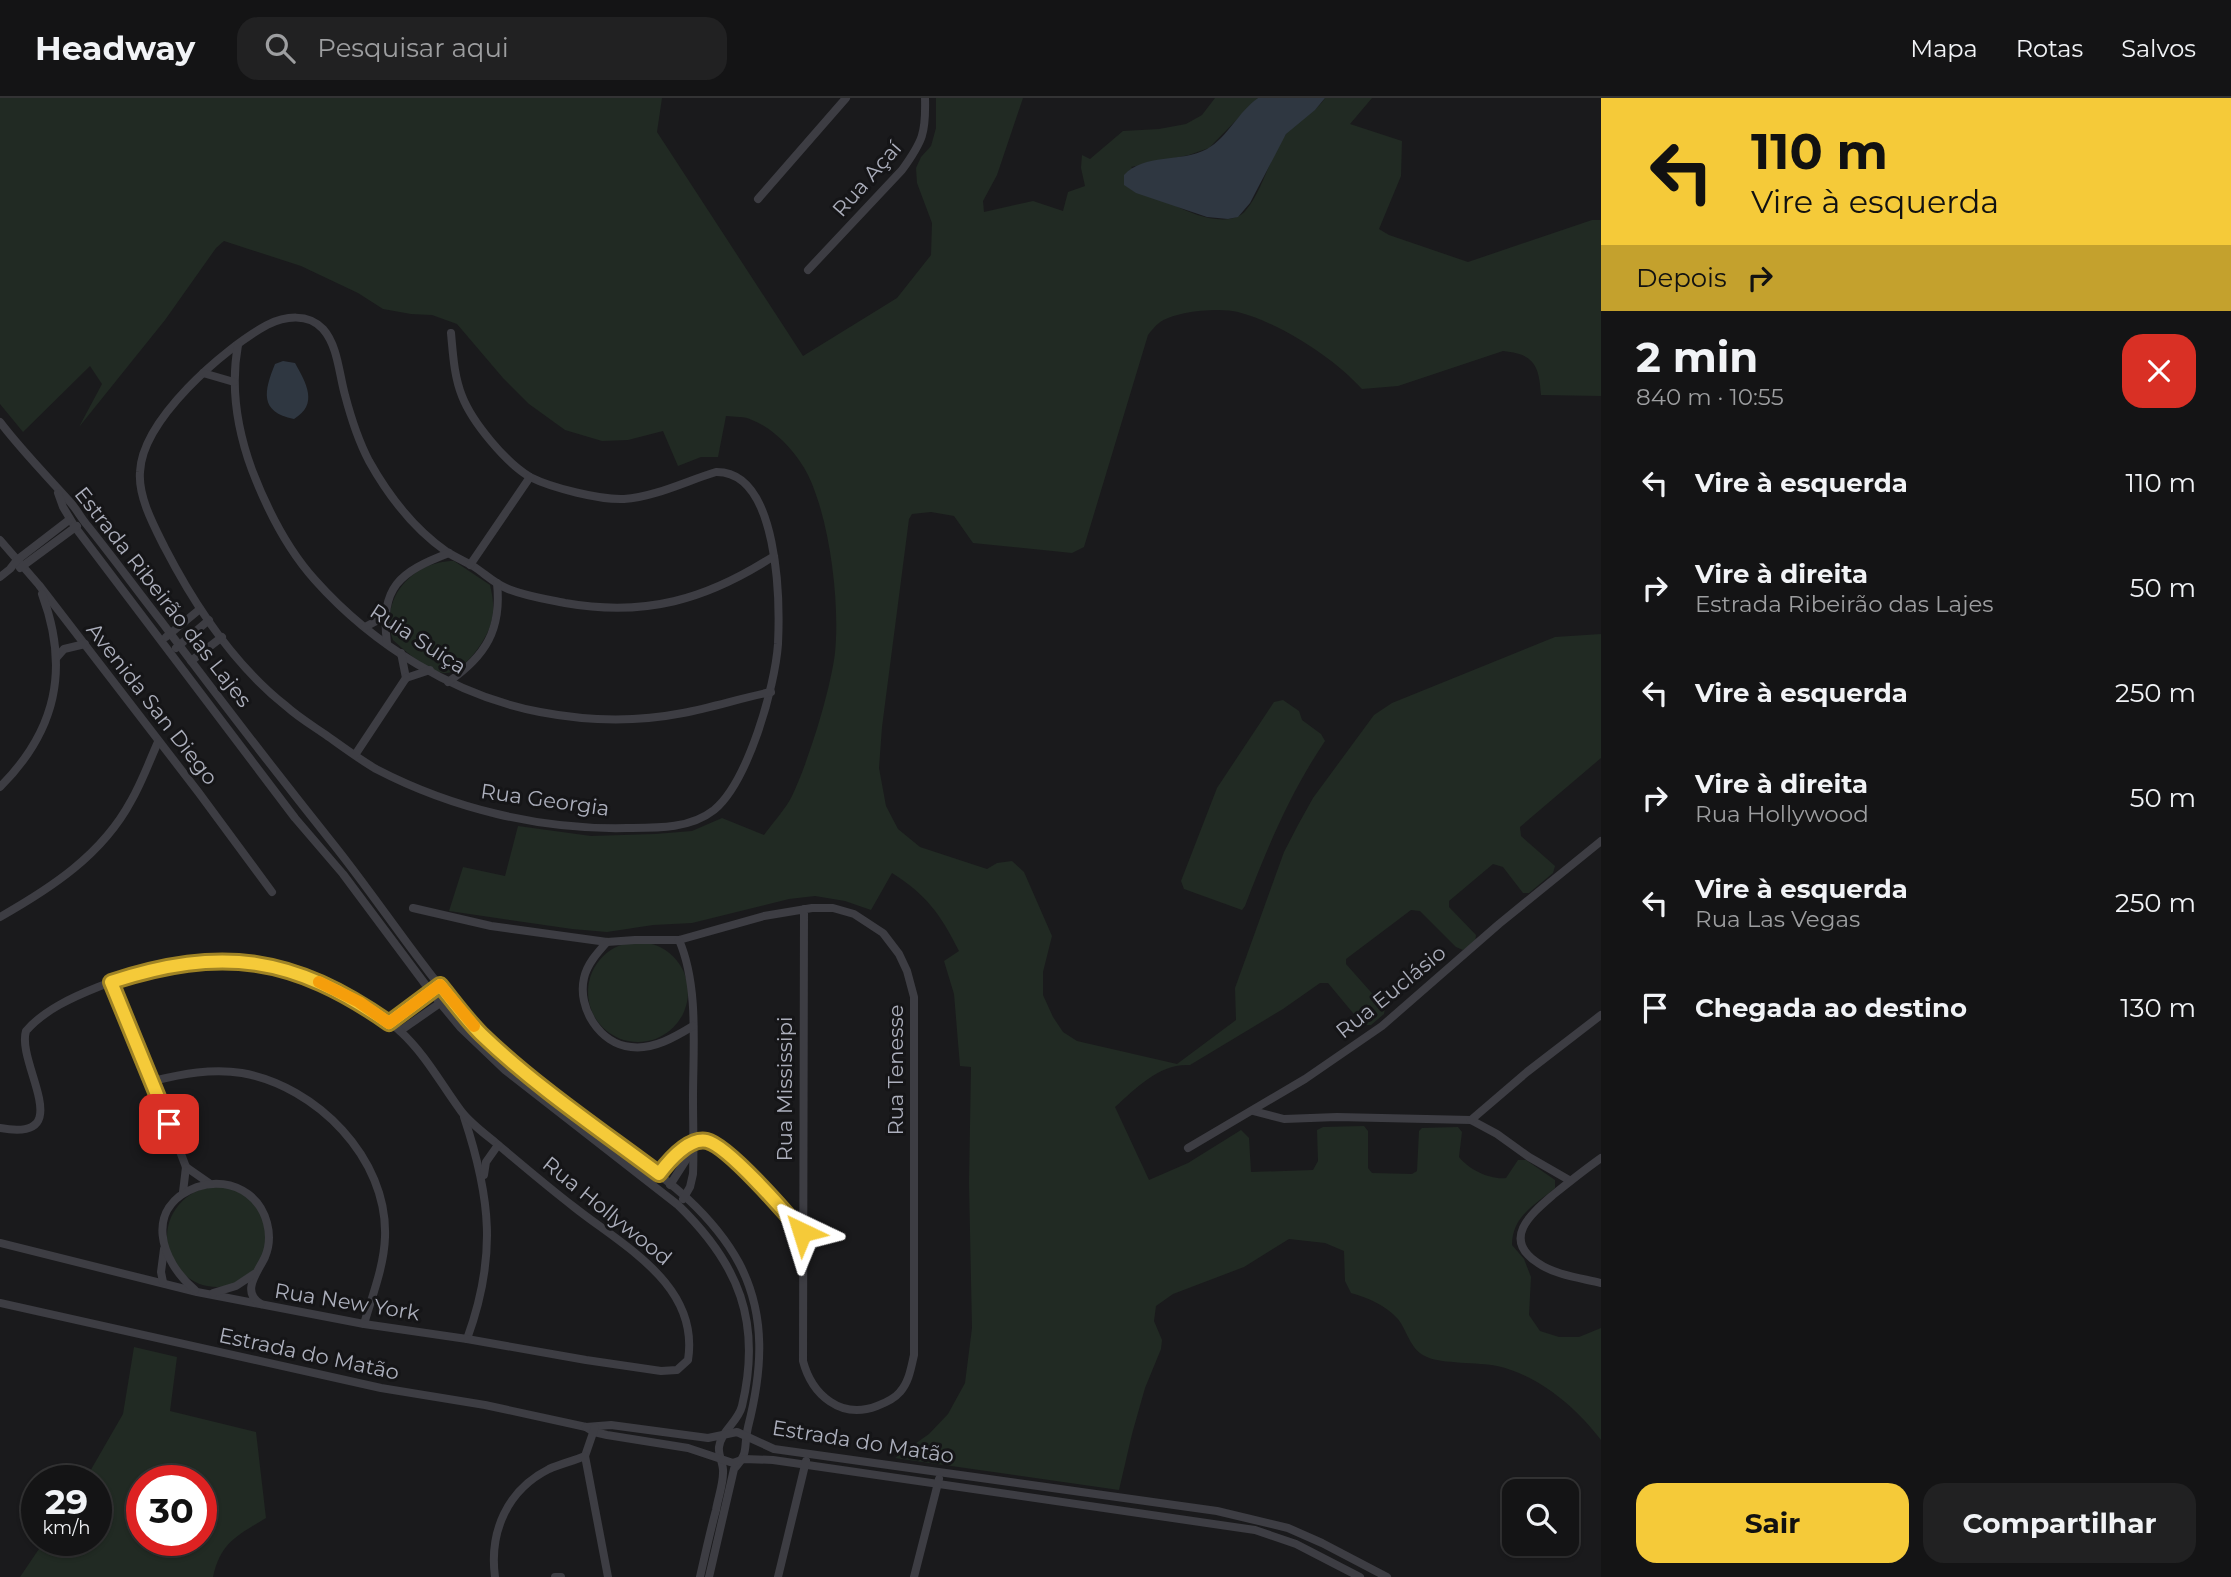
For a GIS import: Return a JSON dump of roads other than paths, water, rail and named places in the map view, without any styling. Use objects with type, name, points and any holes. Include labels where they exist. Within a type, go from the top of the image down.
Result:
[{"type":"street","points":[[758,199],[846,98]]},
{"type":"street","name":"Rua Açaí","points":[[808,271],[902,170],[926,126],[925,98]]},
{"type":"street","name":"Rua Georgia","points":[[449,553],[432,541],[406,514],[385,487],[366,455],[354,428],[335,356],[326,334],[311,320],[283,319],[267,325],[217,359],[176,401],[156,430],[142,458],[139,474],[151,520],[200,609],[256,679],[286,706],[373,767],[420,789],[481,811],[590,828],[685,824],[715,809],[728,795],[755,737],[771,692],[776,664],[778,631],[774,556],[763,512],[756,497],[744,481],[727,472],[716,472],[650,494],[626,499],[587,495],[530,477],[503,454],[474,420],[462,396],[451,333]]},
{"type":"street","name":"Ruia Suiça","points":[[238,345],[234,382],[236,406],[247,456],[281,531],[315,580],[365,627],[401,653],[448,682],[488,699],[543,712],[612,720],[681,713],[771,692]]},
{"type":"street","points":[[203,373],[234,382]]},
{"type":"street","points":[[0,422],[57,491]]},
{"type":"street","points":[[470,565],[530,477]]},
{"type":"street","name":"Estrada Ribeirão das Lajes","points":[[57,491],[70,502],[268,762],[371,891],[440,985],[481,1034],[574,1110],[671,1183],[724,1238],[740,1266],[754,1300],[760,1338],[759,1378],[746,1438]]},
{"type":"street","name":"Estrada Ribeirão das Lajes","points":[[57,491],[72,523],[295,818],[343,874],[440,1004],[505,1070],[678,1205],[700,1226],[726,1262],[742,1296],[748,1318],[750,1342],[749,1370],[741,1408],[737,1419],[724,1434]]},
{"type":"street","points":[[0,577],[17,560],[72,523],[83,520]]},
{"type":"street","points":[[10,569],[23,568],[72,523]]},
{"type":"street","name":"Avenida San Diego","points":[[0,540],[85,644],[272,892]]},
{"type":"street","points":[[387,643],[384,617],[396,584],[416,567],[449,553],[508,589],[585,606],[635,608],[695,597],[720,588],[774,556]]},
{"type":"street","points":[[448,682],[472,663],[491,637],[498,608],[497,583]]},
{"type":"street","points":[[0,787],[19,768],[39,737],[51,706],[57,657],[50,616],[39,585]]},
{"type":"street","points":[[161,641],[200,609]]},
{"type":"street","points":[[365,627],[384,617]]},
{"type":"street","points":[[170,652],[209,620]]},
{"type":"street","points":[[188,675],[194,664],[222,637]]},
{"type":"street","points":[[57,657],[64,649],[85,644]]},
{"type":"street","points":[[401,653],[407,678]]},
{"type":"street","points":[[355,755],[407,678],[430,670]]},
{"type":"street","points":[[0,917],[45,892],[116,825],[131,802],[158,742]]},
{"type":"street","name":"Rua Euclásio","points":[[1188,1148],[1305,1079],[1382,1026],[1499,924],[1601,841]]},
{"type":"street","name":"Rua Tenesse","points":[[413,908],[491,926],[607,942],[679,940],[764,916],[824,907],[844,911],[868,922],[883,933],[899,954],[914,997],[914,1355],[910,1375],[901,1391],[885,1403],[867,1410],[853,1411]]},
{"type":"street","name":"Rua Mississipi","points":[[804,909],[803,1361],[814,1388],[824,1399],[853,1411]]},
{"type":"street","points":[[678,1205],[686,1196],[693,1174],[694,1146],[693,1026],[689,973],[679,940]]},
{"type":"street","points":[[607,942],[587,969],[583,988],[584,1004],[601,1033],[617,1043],[630,1047],[646,1047],[667,1041],[693,1026]]},
{"type":"street","name":"Rua Hollywood","points":[[0,1128],[25,1129],[33,1125],[40,1116],[42,1104],[24,1049],[26,1031],[47,1013],[80,994],[150,969],[176,964],[209,961],[255,963],[300,974],[326,984],[359,1002],[400,1031],[433,1069],[463,1114],[575,1208],[629,1247],[671,1287],[688,1328],[688,1360]]},
{"type":"street","points":[[111,982],[186,1167],[183,1192]]},
{"type":"street","points":[[389,1023],[440,985]]},
{"type":"street","points":[[400,1031],[449,996]]},
{"type":"street","points":[[1471,1120],[1527,1072],[1601,1015]]},
{"type":"street","points":[[153,1081],[211,1070],[242,1073],[270,1080],[322,1109],[344,1131],[371,1173],[379,1195],[385,1235],[379,1276],[364,1324]]},
{"type":"street","points":[[1253,1111],[1284,1119],[1337,1116],[1471,1120],[1569,1180]]},
{"type":"street","name":"Rua Hollywood","points":[[463,1114],[483,1182],[488,1244],[479,1305],[467,1339]]},
{"type":"street","points":[[652,1183],[681,1150],[708,1141],[719,1147],[754,1179],[802,1232]]},
{"type":"street","points":[[483,1182],[486,1162],[498,1145]]},
{"type":"street","points":[[664,1193],[694,1146]]},
{"type":"street","points":[[1601,1158],[1569,1180],[1525,1222],[1521,1235],[1524,1249],[1540,1265],[1601,1283]]},
{"type":"street","points":[[186,1167],[209,1183]]},
{"type":"street","points":[[197,1292],[180,1276],[164,1249],[161,1240],[164,1219],[169,1207],[183,1192],[209,1183],[233,1186],[248,1194],[260,1207],[268,1224],[269,1238],[265,1256],[250,1291],[255,1301],[266,1307]]},
{"type":"street","name":"Rua New York","points":[[0,1243],[197,1292],[364,1324],[661,1371],[677,1370],[688,1360]]},
{"type":"street","points":[[163,1282],[161,1272],[164,1249]]},
{"type":"street","points":[[208,1294],[236,1286],[257,1272]]},
{"type":"street","name":"Estrada do Matão","points":[[0,1303],[345,1382],[485,1405],[586,1427],[632,1427],[697,1438],[737,1432],[765,1447],[1217,1511],[1288,1528],[1387,1577]]},
{"type":"street","points":[[608,1577],[585,1456],[595,1428],[688,1448],[733,1463],[744,1459]]},
{"type":"street","points":[[699,1577],[723,1475],[719,1447],[724,1434]]},
{"type":"street","points":[[709,1577],[734,1469],[744,1459],[747,1450],[746,1438]]},
{"type":"street","points":[[778,1577],[808,1453]]},
{"type":"street","points":[[495,1577],[495,1536],[504,1510],[518,1491],[549,1469],[585,1456]]},
{"type":"street","name":"Estrada do Matão","points":[[744,1459],[773,1460],[1255,1530],[1296,1544],[1360,1577]]},
{"type":"street","points":[[914,1577],[940,1473]]},
{"type":"street","points":[[555,1577],[561,1577]]}]
